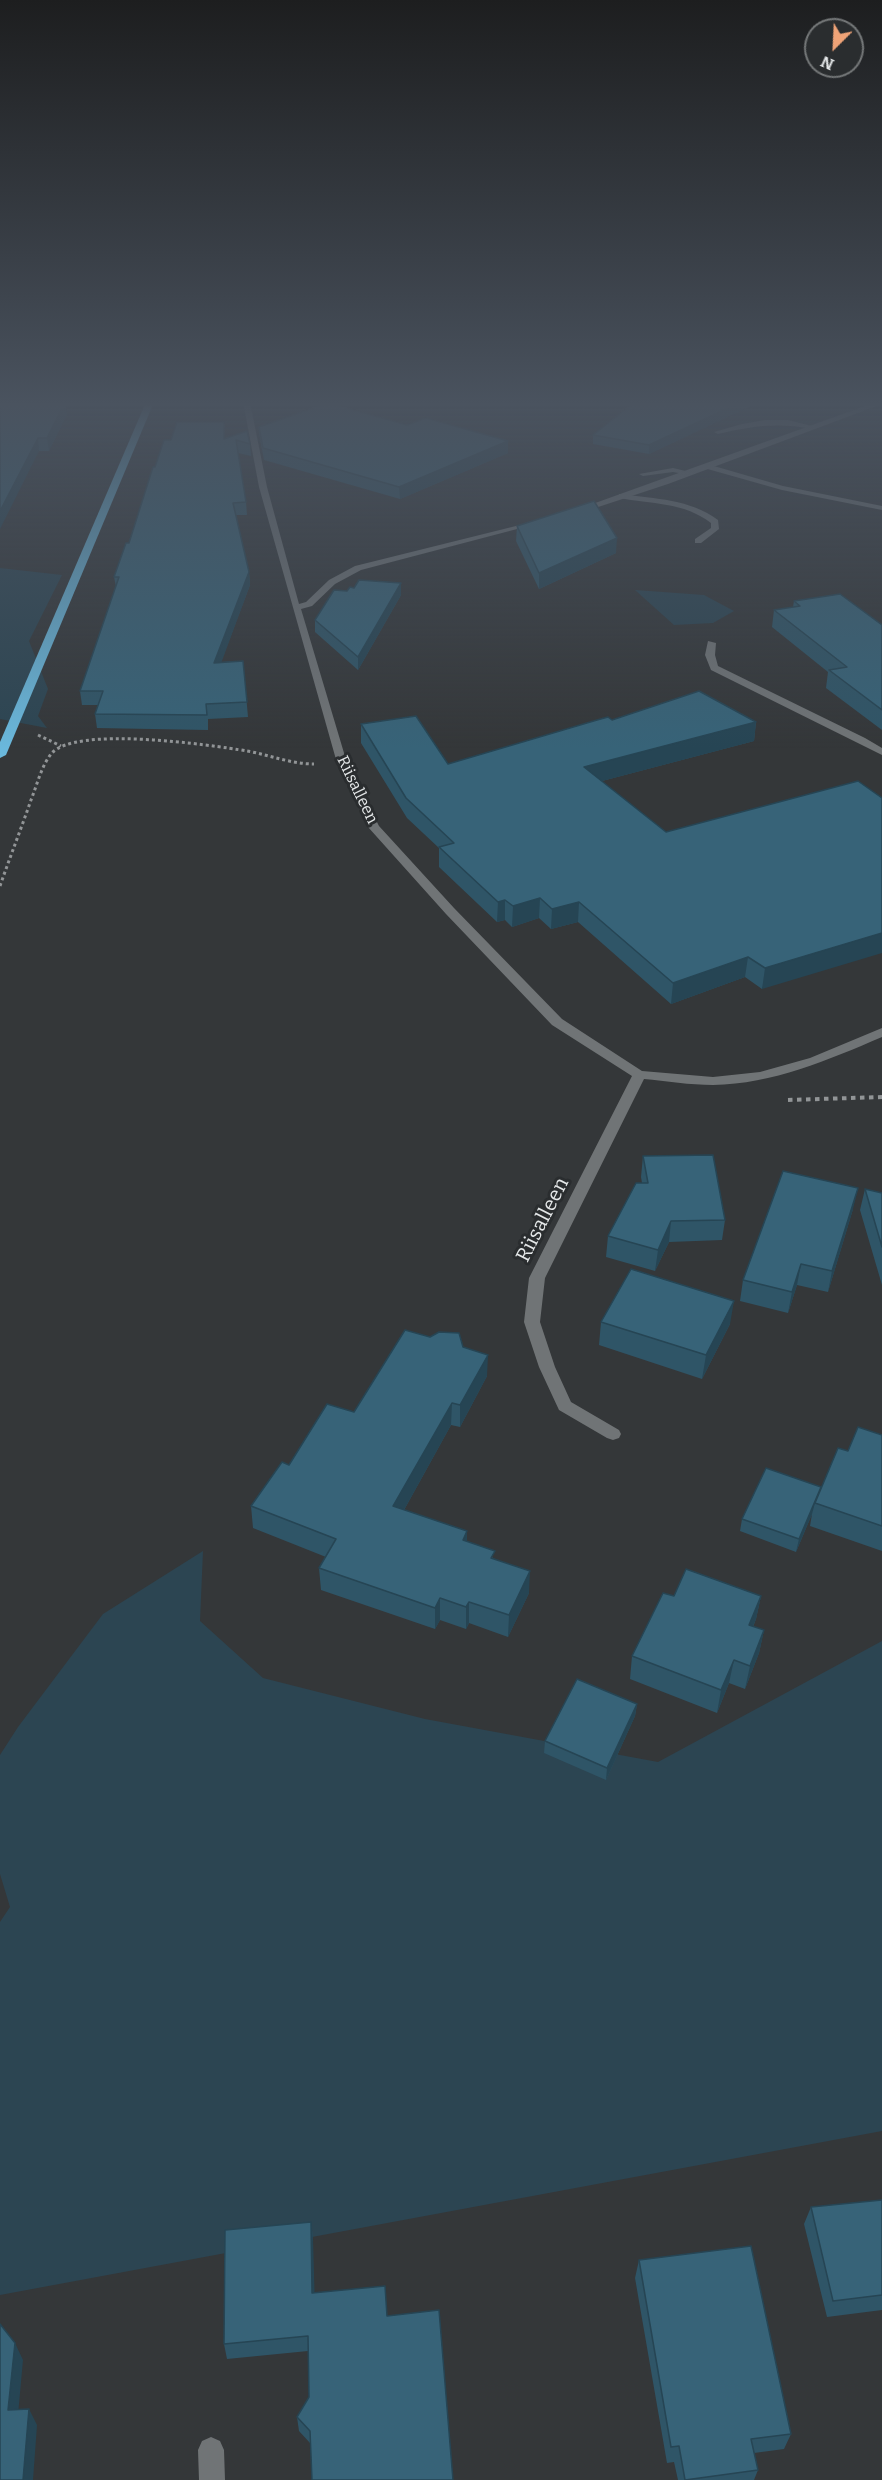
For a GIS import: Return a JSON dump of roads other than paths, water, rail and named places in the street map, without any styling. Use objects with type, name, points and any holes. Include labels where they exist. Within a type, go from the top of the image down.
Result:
[{"type":"highway","points":[[0,755],[100,518]]},
{"type":"street","name":"Riisalleen","points":[[271,518],[342,763],[375,827],[450,911],[557,1022],[639,1075],[713,1081],[760,1076],[814,1061],[882,1032]]},
{"type":"street","points":[[698,541],[715,529],[715,522],[710,518]]},
{"type":"street","points":[[296,608],[309,604],[332,582],[358,568],[540,522]]},
{"type":"street","points":[[711,644],[710,655],[714,668],[743,686],[855,736],[882,752]]},
{"type":"street","name":"Riisalleen","points":[[613,1434],[565,1406],[547,1367],[532,1322],[537,1278],[639,1075]]},
{"type":"street","points":[[211,2450],[212,2480]]}]
